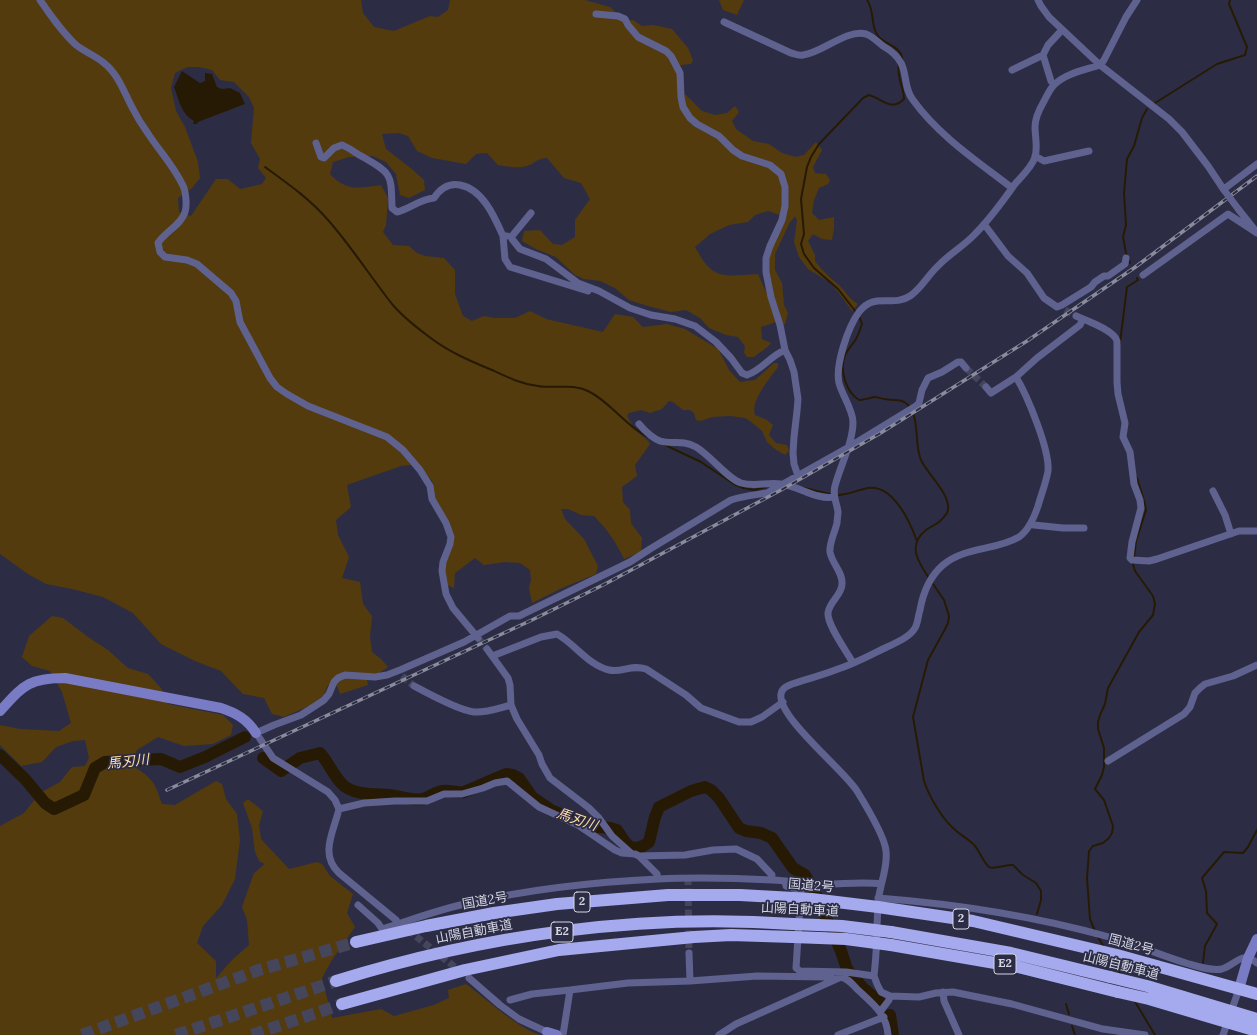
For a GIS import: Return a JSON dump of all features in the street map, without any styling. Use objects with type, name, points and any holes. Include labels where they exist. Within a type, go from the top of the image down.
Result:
[{"type":"highway","name":"国道2号","points":[[356,942],[426,926],[494,913],[557,904],[668,895],[740,895],[812,899],[878,903],[973,921],[1098,950],[1257,994]]},
{"type":"highway","name":"山陽自動車道","points":[[336,981],[419,957],[495,942],[553,933],[630,925],[688,922],[765,922],[842,926],[891,932],[1011,953],[1147,986],[1257,1019]]},
{"type":"highway","name":"山陽自動車道","points":[[342,1004],[465,970],[559,950],[694,936],[746,935],[846,939],[892,945],[1018,967],[1148,999],[1257,1031]]},
{"type":"street","points":[[40,0],[69,38],[78,46],[104,63],[118,79],[132,108],[172,168],[184,189],[186,211],[178,224],[162,236],[158,244],[160,252],[165,257],[187,260],[197,264],[231,293],[236,301],[240,322],[270,378],[277,386],[287,394],[308,406],[386,437],[403,450],[420,470],[430,486],[432,500],[446,523],[451,537],[443,562],[442,571],[446,594],[453,608],[476,637]]},
{"type":"street","points":[[1038,0],[1040,6],[1062,30],[1100,64],[1169,119],[1182,132],[1257,233]]},
{"type":"street","points":[[853,664],[829,622],[828,613],[830,605],[841,590],[843,583],[841,575],[830,552],[838,511],[834,497],[834,488],[849,447],[853,421],[839,382],[838,363],[843,347],[858,312],[866,305],[872,301],[894,301],[908,298],[945,258],[963,245],[984,224],[1036,156],[1036,118],[1054,85],[1062,78],[1100,64],[1104,60],[1126,17],[1137,0]]},
{"type":"street","points":[[596,14],[618,16],[625,19],[628,26],[638,37],[666,51],[680,73],[683,107],[690,118],[697,124],[719,136],[733,150],[742,156],[770,165],[781,174],[785,187],[785,206],[782,220],[766,258],[766,272],[785,350],[794,372],[798,399],[793,453],[794,464],[798,476]]},
{"type":"street","points":[[724,22],[791,53],[802,56],[858,34],[866,34],[875,39],[900,61],[906,86],[911,98],[929,120],[958,147],[1012,188]]},
{"type":"street","points":[[1012,70],[1043,55],[1048,45],[1062,30]]},
{"type":"street","points":[[1043,55],[1051,81],[1054,85]]},
{"type":"street","points":[[316,143],[321,157],[324,158],[334,148],[342,145],[350,148],[386,171],[390,180],[392,208],[397,212],[405,210],[426,198],[434,198],[439,191],[447,186],[455,184],[465,186],[475,191],[484,202],[504,236],[505,259],[510,267],[609,297]]},
{"type":"street","points":[[1036,156],[1044,161],[1090,151]]},
{"type":"street","points":[[1224,190],[1257,164]]},
{"type":"street","points":[[512,236],[531,213]]},
{"type":"street","points":[[1143,275],[1228,214],[1257,233]]},
{"type":"street","points":[[984,224],[1008,256],[1027,273],[1044,298],[1057,307],[1064,308],[1091,287],[1095,282],[1104,276],[1108,276],[1125,264],[1126,258]]},
{"type":"street","points":[[504,236],[512,236]]},
{"type":"street","points":[[512,236],[512,239],[520,249],[546,259],[578,283],[630,308],[652,315],[675,318],[695,326],[716,342],[731,358],[742,373],[747,375],[754,373],[777,353],[785,350]]},
{"type":"street","points":[[986,387],[991,394],[1016,377],[1036,358],[1080,325],[1080,317],[1110,332],[1116,337],[1117,342],[1117,382],[1124,423],[1123,437],[1130,452],[1134,484],[1140,500],[1141,508],[1132,542],[1130,558],[1132,560],[1149,561],[1245,530],[1257,531]]},
{"type":"street","points":[[256,732],[301,715],[316,706],[329,694],[334,682],[345,675],[375,677],[401,673],[476,637],[510,616],[519,616],[630,562],[650,548],[732,500],[740,497],[767,493],[849,447],[916,406],[919,403],[928,378],[942,372],[958,362],[961,362],[966,368]]},
{"type":"street","points":[[1016,377],[1035,418],[1042,439],[1048,470],[1031,523],[1019,537],[997,546],[960,554],[943,565],[928,584],[915,628],[910,634],[853,664],[785,687],[781,693],[783,702],[790,716],[800,729],[848,779],[856,790],[877,828],[886,851],[885,866],[878,903],[874,976],[876,984],[881,992],[890,996],[919,997],[942,992],[953,992],[1012,1004],[1103,1029],[1146,1035]]},
{"type":"street","points":[[639,424],[644,430],[661,441],[685,442],[707,454],[731,477],[740,483],[754,485],[783,484],[823,497],[834,497]]},
{"type":"street","points":[[1213,491],[1225,515],[1231,534]]},
{"type":"street","points":[[1031,523],[1034,525],[1063,528],[1084,528]]},
{"type":"street","points":[[493,657],[541,637],[557,634],[598,666],[609,670],[618,670],[638,666],[646,669],[686,694],[701,708],[729,719],[739,722],[751,722],[762,717],[783,702]]},
{"type":"street","points":[[487,650],[508,678],[510,685],[510,705],[550,778],[589,808],[599,818],[612,836],[631,853],[638,856],[657,874],[658,879]]},
{"type":"street","points":[[1108,761],[1184,714],[1190,707],[1195,693],[1205,684],[1233,676],[1257,665]]},
{"type":"street","points":[[0,711],[14,695],[30,683],[51,678],[65,678],[221,708],[234,712],[244,718],[256,732],[273,758],[328,792],[335,800],[339,809],[329,842],[328,852],[334,868],[396,920]]},
{"type":"street","points":[[414,686],[448,703],[471,712],[491,710],[510,705]]},
{"type":"street","points":[[339,809],[364,803],[395,801],[423,802],[444,794],[462,794],[495,783],[507,781],[539,807],[578,825],[615,850],[622,853],[631,853]]},
{"type":"street","points":[[638,856],[685,855],[713,850],[736,850],[756,859],[772,875],[771,880]]},
{"type":"street","points":[[358,905],[378,923],[382,929],[468,903],[516,893],[583,884],[658,879],[771,880],[818,884],[867,882],[881,884]]},
{"type":"street","points":[[785,881],[786,886],[802,890],[812,899],[796,968],[809,974],[834,979]]},
{"type":"street","points":[[878,903],[922,901],[1041,919],[1136,944],[1188,964],[1213,970],[1223,969],[1243,958],[1252,961]]},
{"type":"street","points":[[1223,1035],[1239,989],[1252,961],[1257,939]]},
{"type":"street","points":[[689,953],[690,981]]},
{"type":"street","points":[[510,1000],[532,994],[628,983],[809,974],[849,973],[874,976]]},
{"type":"street","points":[[809,974],[814,990]]},
{"type":"street","points":[[720,1035],[736,1024],[841,977],[848,979],[882,1015],[888,1035]]},
{"type":"street","points":[[469,978],[500,1005],[519,1019],[552,1034]]},
{"type":"street","points":[[563,1035],[570,990]]},
{"type":"street","points":[[942,992],[944,1001],[959,1035]]},
{"type":"street","points":[[838,1035],[882,1015],[890,996]]},
{"type":"shaded area","points":[[0,0],[361,0],[363,13],[374,27],[394,31],[430,16],[438,17],[448,10],[450,0],[585,0],[610,7],[617,13],[621,21],[633,20],[642,26],[653,25],[672,29],[688,48],[693,60],[691,64],[681,65],[676,70],[680,79],[678,92],[686,95],[702,111],[715,115],[727,113],[735,106],[739,112],[732,121],[736,129],[753,141],[769,144],[782,153],[796,157],[804,155],[816,142],[822,150],[813,167],[815,173],[826,174],[830,180],[828,184],[819,188],[814,200],[812,213],[819,220],[834,217],[834,229],[832,240],[822,239],[813,234],[808,241],[815,255],[815,261],[818,265],[850,298],[858,304],[852,311],[829,282],[808,269],[799,257],[794,242],[797,220],[795,216],[789,224],[775,254],[775,270],[782,283],[784,305],[788,313],[785,324],[782,325],[773,293],[768,267],[770,254],[778,232],[780,215],[768,211],[755,215],[748,222],[729,225],[710,234],[695,247],[701,258],[708,266],[720,274],[758,274],[771,303],[776,322],[761,327],[762,339],[771,343],[754,357],[747,357],[744,353],[745,346],[738,337],[726,335],[709,328],[700,318],[686,310],[671,312],[629,300],[615,288],[600,281],[584,279],[575,275],[556,257],[536,249],[522,241],[524,231],[540,230],[553,244],[562,245],[575,237],[575,220],[590,199],[581,183],[564,178],[547,158],[537,160],[527,166],[512,167],[498,165],[487,153],[476,154],[466,164],[432,158],[417,151],[408,136],[399,133],[382,134],[386,149],[424,180],[425,190],[409,198],[400,195],[396,174],[386,162],[373,156],[349,157],[333,162],[330,174],[342,184],[359,188],[381,185],[388,198],[386,225],[383,232],[393,245],[409,246],[417,253],[425,256],[444,258],[455,270],[455,294],[463,316],[472,321],[484,316],[495,318],[515,318],[530,311],[546,319],[603,332],[615,314],[633,317],[643,327],[667,324],[685,329],[718,349],[729,370],[740,382],[755,380],[774,363],[778,363],[778,367],[758,397],[754,409],[755,415],[767,420],[773,425],[769,435],[776,443],[787,445],[789,451],[785,455],[767,442],[762,431],[745,418],[730,416],[712,417],[701,421],[696,420],[694,413],[690,410],[683,410],[673,402],[669,401],[662,409],[650,413],[641,410],[629,413],[627,416],[635,430],[650,444],[635,465],[637,476],[622,487],[623,502],[630,510],[631,523],[642,538],[641,552],[624,559],[611,536],[594,516],[581,515],[568,509],[561,509],[565,519],[584,539],[598,566],[596,574],[562,588],[532,603],[529,588],[531,580],[530,570],[520,563],[505,562],[484,565],[475,558],[455,573],[454,588],[447,585],[444,566],[454,538],[436,504],[432,481],[418,464],[401,466],[347,485],[351,507],[336,520],[338,535],[349,557],[342,578],[360,582],[363,604],[372,616],[370,637],[372,652],[388,667],[379,673],[366,674],[368,685],[340,694],[337,686],[328,685],[323,696],[309,706],[284,717],[272,714],[264,698],[243,694],[221,671],[195,661],[161,644],[133,613],[103,597],[46,584],[28,574],[0,554]],"holes":[[[187,67],[199,67],[212,70],[220,80],[234,82],[249,97],[254,108],[251,143],[260,159],[258,168],[266,178],[262,184],[240,189],[228,179],[216,179],[191,216],[179,212],[178,198],[192,188],[200,178],[198,162],[185,127],[176,111],[171,88],[175,73]]]},
{"type":"shaded area","points":[[719,0],[744,0],[737,15],[723,10]]},
{"type":"shaded area","points":[[182,71],[200,83],[205,81],[205,73],[212,74],[217,87],[222,89],[230,88],[240,93],[245,104],[198,122],[197,124],[193,124],[194,121],[183,111],[174,87]]},
{"type":"shaded area","points":[[52,616],[63,618],[108,650],[128,668],[148,674],[161,688],[168,704],[223,715],[233,725],[231,735],[213,744],[184,746],[158,737],[137,750],[131,765],[144,773],[151,780],[157,790],[162,804],[175,805],[216,781],[222,784],[226,799],[237,814],[240,840],[235,879],[222,905],[203,926],[197,943],[216,961],[216,978],[232,960],[249,945],[247,920],[242,907],[254,873],[265,864],[259,861],[255,852],[252,828],[243,803],[248,799],[263,811],[259,825],[261,839],[289,869],[317,862],[322,864],[330,876],[353,894],[347,913],[355,927],[332,960],[322,978],[332,1018],[381,1009],[394,1016],[434,1005],[449,998],[448,990],[466,984],[523,1027],[541,1035],[0,1035],[0,826],[24,813],[40,793],[60,782],[72,767],[85,766],[89,758],[85,740],[73,741],[56,747],[42,762],[21,766],[0,745],[0,725],[20,729],[59,731],[71,723],[62,692],[50,671],[32,666],[22,657],[29,636]]},
{"type":"waterway","points":[[867,0],[878,36],[899,51],[902,59]]},
{"type":"waterway","points":[[1155,103],[1217,64],[1245,55],[1247,47],[1229,4],[1230,0]]},
{"type":"waterway","points":[[856,312],[838,289],[814,268],[804,254],[801,244],[804,234],[801,199],[807,167],[811,157],[819,144],[863,98],[869,95],[891,105],[899,103],[904,99],[899,78],[899,64]]},
{"type":"waterway","points":[[1130,263],[1126,253],[1123,237],[1126,225],[1124,193],[1127,159],[1134,146],[1142,118],[1147,109]]},
{"type":"waterway","points":[[265,167],[321,212],[345,240],[396,308],[414,325],[435,341],[467,359],[520,382],[544,387],[576,387],[588,391],[604,401],[632,427],[648,437]]},
{"type":"waterway","points":[[1120,343],[1127,287],[1138,280],[1137,278]]},
{"type":"waterway","points":[[859,316],[862,324],[857,337],[846,353],[843,361],[843,374],[847,386],[850,392],[859,400],[875,397],[903,401],[908,405],[912,410],[916,423],[921,460],[946,497],[948,504],[946,515],[939,522],[926,530],[917,542],[916,554],[921,566],[929,578]]},
{"type":"waterway","points":[[663,444],[701,462],[734,484],[743,488],[754,490],[766,487]]},
{"type":"waterway","points":[[1134,557],[1136,541],[1146,510],[1137,478]]},
{"type":"waterway","points":[[804,488],[838,495],[868,488],[877,488],[893,498],[905,515],[917,541]]},
{"type":"waterway","points":[[1095,931],[1090,919],[1087,878],[1089,851],[1093,846],[1103,843],[1109,838],[1112,833],[1113,826],[1104,800],[1095,789],[1104,767],[1104,748],[1098,729],[1098,722],[1105,704],[1108,688],[1139,632],[1153,615],[1155,604],[1153,596],[1135,571],[1133,564]]},
{"type":"waterway","points":[[931,581],[944,600],[949,616],[948,623],[928,660],[913,717],[924,781],[932,800],[944,818],[975,846],[989,867],[994,868],[1013,865],[1023,875],[1036,883],[1041,891],[1041,900],[1037,914]]},
{"type":"waterway","name":"馬刃川","points":[[0,755],[25,779],[45,803],[54,809],[84,795],[95,768],[105,762],[161,759],[180,767],[205,757],[245,737]]},
{"type":"waterway","name":"馬刃川","points":[[263,758],[281,771],[300,758],[320,753],[333,773],[346,788],[364,793],[415,799],[423,799],[437,792],[443,791],[464,792],[506,774],[513,775],[519,778],[532,797],[551,810],[589,826],[617,830],[630,847],[637,848],[649,842],[659,807],[691,791],[705,787],[711,790],[719,798],[739,828],[746,831],[761,833],[772,838],[793,868],[805,875],[814,890],[841,951],[847,969],[863,988],[881,1003]]},
{"type":"waterway","points":[[1203,963],[1205,946],[1217,924],[1207,913],[1206,891],[1202,878],[1224,852],[1243,853],[1257,830]]},
{"type":"waterway","points":[[1098,937],[1104,947]]},
{"type":"waterway","points":[[1112,959],[1121,975]]},
{"type":"waterway","points":[[1134,1000],[1155,1035]]},
{"type":"waterway","points":[[1066,1004],[1069,1014]]},
{"type":"waterway","name":"馬刃川","points":[[890,1015],[893,1035]]},
{"type":"waterway","points":[[1072,1026],[1075,1035]]},
{"type":"tunnel","points":[[1065,310],[1076,316]]},
{"type":"tunnel","points":[[966,368],[986,387]]},
{"type":"tunnel","points":[[478,638],[487,649]]},
{"type":"tunnel","points":[[402,676],[414,686]]},
{"type":"tunnel","points":[[688,878],[689,953]]},
{"type":"tunnel","points":[[408,930],[461,972]]},
{"type":"tunnel","points":[[82,1035],[259,970],[356,942]]},
{"type":"tunnel","points":[[176,1035],[336,981]]},
{"type":"tunnel","points":[[252,1035],[342,1004]]},
{"type":"railway","points":[[167,790],[534,619],[605,584],[781,490],[879,434],[1027,341],[1134,268],[1257,176]]}]
